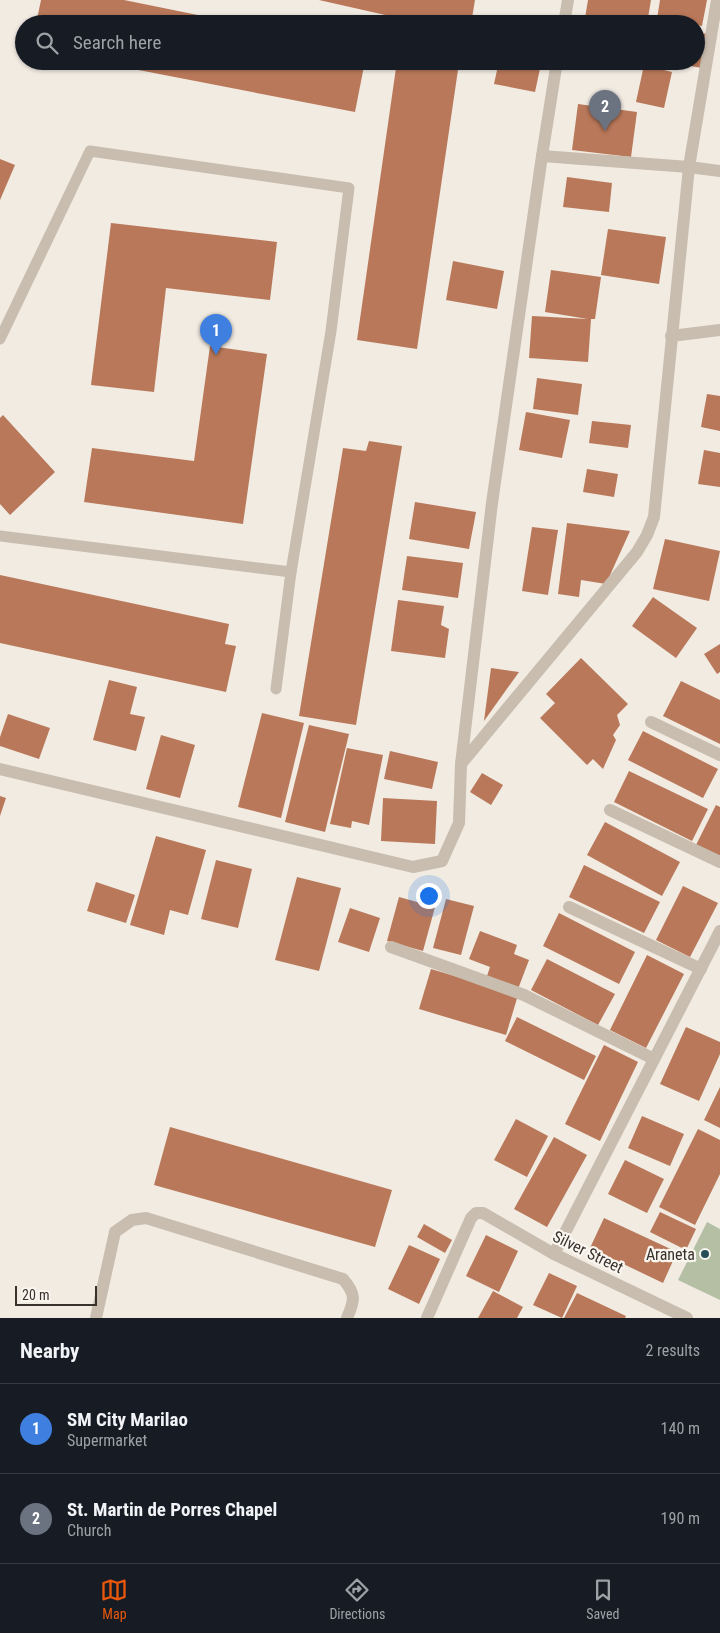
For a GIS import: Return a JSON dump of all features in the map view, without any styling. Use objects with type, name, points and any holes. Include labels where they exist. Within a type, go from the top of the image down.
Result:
[{"type":"street","points":[[566,15],[568,0]]},
{"type":"street","points":[[462,764],[637,552],[654,517],[689,167],[717,0]]},
{"type":"street","points":[[0,769],[413,867],[442,861],[459,824],[462,764],[492,503],[542,156],[556,70]]},
{"type":"street","points":[[542,156],[720,171]]},
{"type":"street","points":[[671,336],[720,330]]},
{"type":"street","points":[[650,722],[720,755]]},
{"type":"street","points":[[610,810],[720,862]]},
{"type":"street","points":[[569,907],[700,969]]},
{"type":"street","points":[[554,1254],[720,931]]},
{"type":"street","points":[[391,947],[524,995],[654,1059]]},
{"type":"street","name":"Silver Street","points":[[427,1318],[470,1218],[476,1213],[483,1213],[554,1254],[687,1318]]},
{"type":"street","points":[[96,1318],[115,1232],[132,1220],[146,1218],[343,1279],[352,1290],[354,1303],[347,1318]]},
{"type":"lane","points":[[0,339],[90,152],[349,188],[331,331],[291,572],[276,690]]},
{"type":"lane","points":[[0,536],[291,572]]},
{"type":"green space","name":"Araneta","points":[[707,1222],[720,1229],[720,1300],[678,1280]]},
{"type":"building","points":[[41,0],[124,0],[198,15],[38,15]]},
{"type":"building","points":[[319,0],[475,0],[472,15],[385,15]]},
{"type":"building","points":[[588,0],[651,0],[648,15],[586,15]]},
{"type":"building","points":[[660,0],[707,0],[704,15],[658,15]]},
{"type":"building","points":[[138,70],[363,70],[355,112]]},
{"type":"building","points":[[396,70],[458,70],[417,349],[357,340]]},
{"type":"building","points":[[497,70],[540,70],[535,92],[494,84]]},
{"type":"building","points":[[643,70],[672,72],[664,108],[636,102]]},
{"type":"building","points":[[578,104],[637,112],[631,157],[572,150]]},
{"type":"building","points":[[0,159],[15,165],[0,200]]},
{"type":"building","points":[[567,177],[612,183],[609,212],[563,207]]},
{"type":"building","points":[[111,223],[277,242],[270,300],[166,288],[154,392],[91,385]]},
{"type":"building","points":[[608,229],[666,237],[659,284],[601,275]]},
{"type":"building","points":[[453,261],[504,271],[497,309],[446,300]]},
{"type":"building","points":[[551,270],[601,277],[595,319],[591,319],[588,362],[529,358],[532,316],[588,319],[545,312]]},
{"type":"building","points":[[210,346],[267,354],[243,524],[84,502],[92,448],[194,461]]},
{"type":"building","points":[[537,378],[582,384],[578,415],[533,409]]},
{"type":"building","points":[[707,394],[720,396],[720,431],[701,427]]},
{"type":"building","points":[[526,412],[570,420],[562,458],[519,450]]},
{"type":"building","points":[[3,415],[55,472],[10,515],[0,504],[0,418]]},
{"type":"building","points":[[592,421],[631,425],[628,448],[589,443]]},
{"type":"building","points":[[369,441],[402,446],[356,725],[299,716],[343,448],[366,451]]},
{"type":"building","points":[[704,450],[720,453],[720,487],[698,484]]},
{"type":"building","points":[[587,469],[618,474],[614,497],[583,492]]},
{"type":"building","points":[[415,502],[476,512],[469,549],[409,539]]},
{"type":"building","points":[[567,523],[630,531],[606,584],[581,580],[579,597],[558,594]]},
{"type":"building","points":[[532,527],[558,530],[548,595],[522,591]]},
{"type":"building","points":[[665,539],[720,551],[709,601],[653,589]]},
{"type":"building","points":[[407,556],[463,563],[458,598],[402,590]]},
{"type":"building","points":[[0,575],[229,624],[225,644],[236,646],[226,692],[0,643]]},
{"type":"building","points":[[653,597],[697,628],[676,658],[632,626]]},
{"type":"building","points":[[398,600],[444,606],[441,625],[449,629],[445,658],[391,651]]},
{"type":"building","points":[[720,644],[720,672],[717,674],[704,654]]},
{"type":"building","points":[[581,658],[628,704],[617,715],[620,725],[613,735],[616,740],[603,769],[593,759],[587,765],[540,718],[555,703],[546,694]]},
{"type":"building","points":[[491,668],[519,672],[484,721]]},
{"type":"building","points":[[109,680],[137,687],[130,714],[145,717],[136,751],[93,740]]},
{"type":"building","points":[[681,681],[720,700],[720,744],[663,716]]},
{"type":"building","points":[[262,713],[304,723],[281,818],[238,807]]},
{"type":"building","points":[[8,714],[50,728],[39,759],[0,746],[0,737]]},
{"type":"building","points":[[309,725],[349,734],[325,832],[285,822]]},
{"type":"building","points":[[643,731],[718,769],[703,798],[628,760]]},
{"type":"building","points":[[161,735],[195,745],[180,798],[146,789]]},
{"type":"building","points":[[347,748],[383,755],[369,825],[352,821],[351,828],[330,824]]},
{"type":"building","points":[[390,751],[438,762],[432,789],[384,779]]},
{"type":"building","points":[[629,771],[708,809],[692,841],[614,802]]},
{"type":"building","points":[[482,773],[503,785],[491,805],[470,792]]},
{"type":"building","points":[[0,796],[6,798],[0,816]]},
{"type":"building","points":[[383,798],[437,801],[435,844],[381,841]]},
{"type":"building","points":[[716,805],[720,807],[720,856],[696,845]]},
{"type":"building","points":[[605,822],[680,862],[662,896],[587,855]]},
{"type":"building","points":[[156,836],[206,850],[188,915],[170,910],[164,935],[130,925]]},
{"type":"building","points":[[216,860],[252,869],[238,928],[201,919]]},
{"type":"building","points":[[584,865],[660,902],[644,933],[569,897]]},
{"type":"building","points":[[297,877],[341,888],[319,971],[275,960]]},
{"type":"building","points":[[96,882],[135,895],[126,923],[87,911]]},
{"type":"building","points":[[683,886],[718,903],[690,957],[656,940]]},
{"type":"building","points":[[399,897],[435,907],[423,951],[387,941]]},
{"type":"building","points":[[446,899],[474,906],[461,955],[433,948]]},
{"type":"building","points":[[350,908],[380,918],[369,952],[338,942]]},
{"type":"building","points":[[559,913],[635,952],[619,984],[543,946]]},
{"type":"building","points":[[480,931],[517,945],[514,954],[529,960],[518,989],[487,976],[490,967],[469,959]]},
{"type":"building","points":[[647,955],[684,974],[646,1048],[610,1030]]},
{"type":"building","points":[[547,959],[615,994],[598,1025],[531,990]]},
{"type":"building","points":[[431,969],[518,995],[506,1035],[419,1009]]},
{"type":"building","points":[[517,1017],[596,1056],[584,1080],[505,1041]]},
{"type":"building","points":[[686,1027],[720,1042],[720,1054],[699,1101],[660,1084]]},
{"type":"building","points":[[604,1045],[638,1062],[600,1141],[565,1124]]},
{"type":"building","points":[[720,1087],[720,1128],[704,1120]]},
{"type":"building","points":[[642,1116],[684,1134],[670,1166],[628,1148]]},
{"type":"building","points":[[516,1119],[548,1136],[527,1177],[494,1160]]},
{"type":"building","points":[[170,1127],[392,1190],[375,1247],[154,1185]]},
{"type":"building","points":[[698,1129],[720,1140],[720,1174],[695,1225],[659,1207]]},
{"type":"building","points":[[554,1137],[587,1155],[547,1227],[514,1209]]},
{"type":"building","points":[[625,1160],[664,1179],[647,1213],[608,1194]]},
{"type":"building","points":[[660,1212],[696,1229],[686,1250],[650,1232]]},
{"type":"building","points":[[604,1218],[677,1252],[663,1283],[590,1248]]},
{"type":"building","points":[[424,1224],[452,1240],[445,1253],[417,1237]]},
{"type":"building","points":[[486,1235],[518,1251],[499,1292],[466,1276]]},
{"type":"building","points":[[409,1245],[440,1259],[419,1304],[388,1289]]},
{"type":"building","points":[[549,1273],[577,1286],[562,1318],[533,1305]]},
{"type":"building","points":[[493,1291],[523,1307],[517,1318],[478,1318]]},
{"type":"building","points":[[577,1293],[626,1316],[625,1318],[564,1318]]},
{"type":"place","name":"St. Martin de Porres Chapel","points":[[605,131]]},
{"type":"place","name":"SM City Marilao","points":[[216,355]]},
{"type":"place","name":"Araneta","points":[[705,1254]]}]
